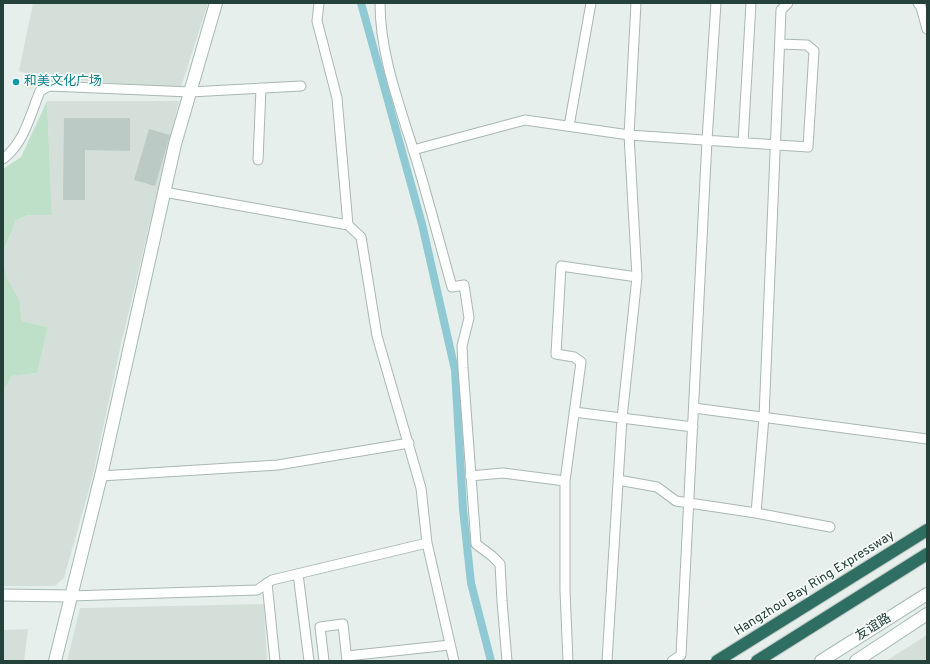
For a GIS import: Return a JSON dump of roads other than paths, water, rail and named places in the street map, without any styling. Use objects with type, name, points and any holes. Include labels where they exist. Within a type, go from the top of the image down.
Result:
[{"type":"highway","name":"Hangzhou Bay Ring Expressway","points":[[717,661],[927,530]]},
{"type":"highway","points":[[756,661],[927,554]]},
{"type":"main road","points":[[55,661],[101,476],[175,144],[216,3]]},
{"type":"main road","name":"友谊路","points":[[821,661],[927,594]]},
{"type":"main road","name":"友谊路","points":[[856,661],[927,614]]},
{"type":"street","points":[[319,3],[317,21],[337,98],[348,225]]},
{"type":"street","points":[[380,3],[380,19],[390,78],[413,150],[452,287],[464,285],[468,318],[462,346],[476,544],[500,564],[507,661]]},
{"type":"street","points":[[569,126],[592,3]]},
{"type":"street","points":[[607,661],[622,418],[637,277],[630,135],[636,3]]},
{"type":"street","points":[[672,661],[681,655],[707,140],[716,3]]},
{"type":"street","points":[[742,142],[751,3]]},
{"type":"street","points":[[756,513],[764,417],[781,10],[788,3]]},
{"type":"street","points":[[918,3],[921,7],[927,29]]},
{"type":"street","points":[[413,150],[525,120],[630,135],[808,147],[814,51],[807,45],[780,44]]},
{"type":"street","points":[[3,159],[15,148],[21,138],[40,92],[49,86],[190,92],[301,86]]},
{"type":"street","points":[[258,160],[262,88]]},
{"type":"street","points":[[164,192],[348,225],[360,237],[378,336],[421,488],[428,543],[454,661]]},
{"type":"street","points":[[568,661],[565,591],[565,481],[581,362],[574,357],[556,354],[561,266],[637,277]]},
{"type":"street","points":[[694,408],[927,439]]},
{"type":"street","points":[[574,412],[692,427]]},
{"type":"street","points":[[101,476],[278,465],[409,443]]},
{"type":"street","points":[[470,476],[503,473],[565,481]]},
{"type":"street","points":[[618,480],[657,487],[676,501],[756,513],[830,527]]},
{"type":"street","points":[[3,595],[70,596],[257,590],[272,580],[428,543]]},
{"type":"street","points":[[298,574],[309,661]]},
{"type":"street","points":[[267,583],[275,661]]},
{"type":"street","points":[[324,661],[320,627],[343,624],[347,659],[450,645]]},
{"type":"waterway","points":[[361,3],[422,224],[455,370],[463,509],[471,583],[491,661]]},
{"type":"place","name":"和美文化广场","points":[[16,82]]}]
